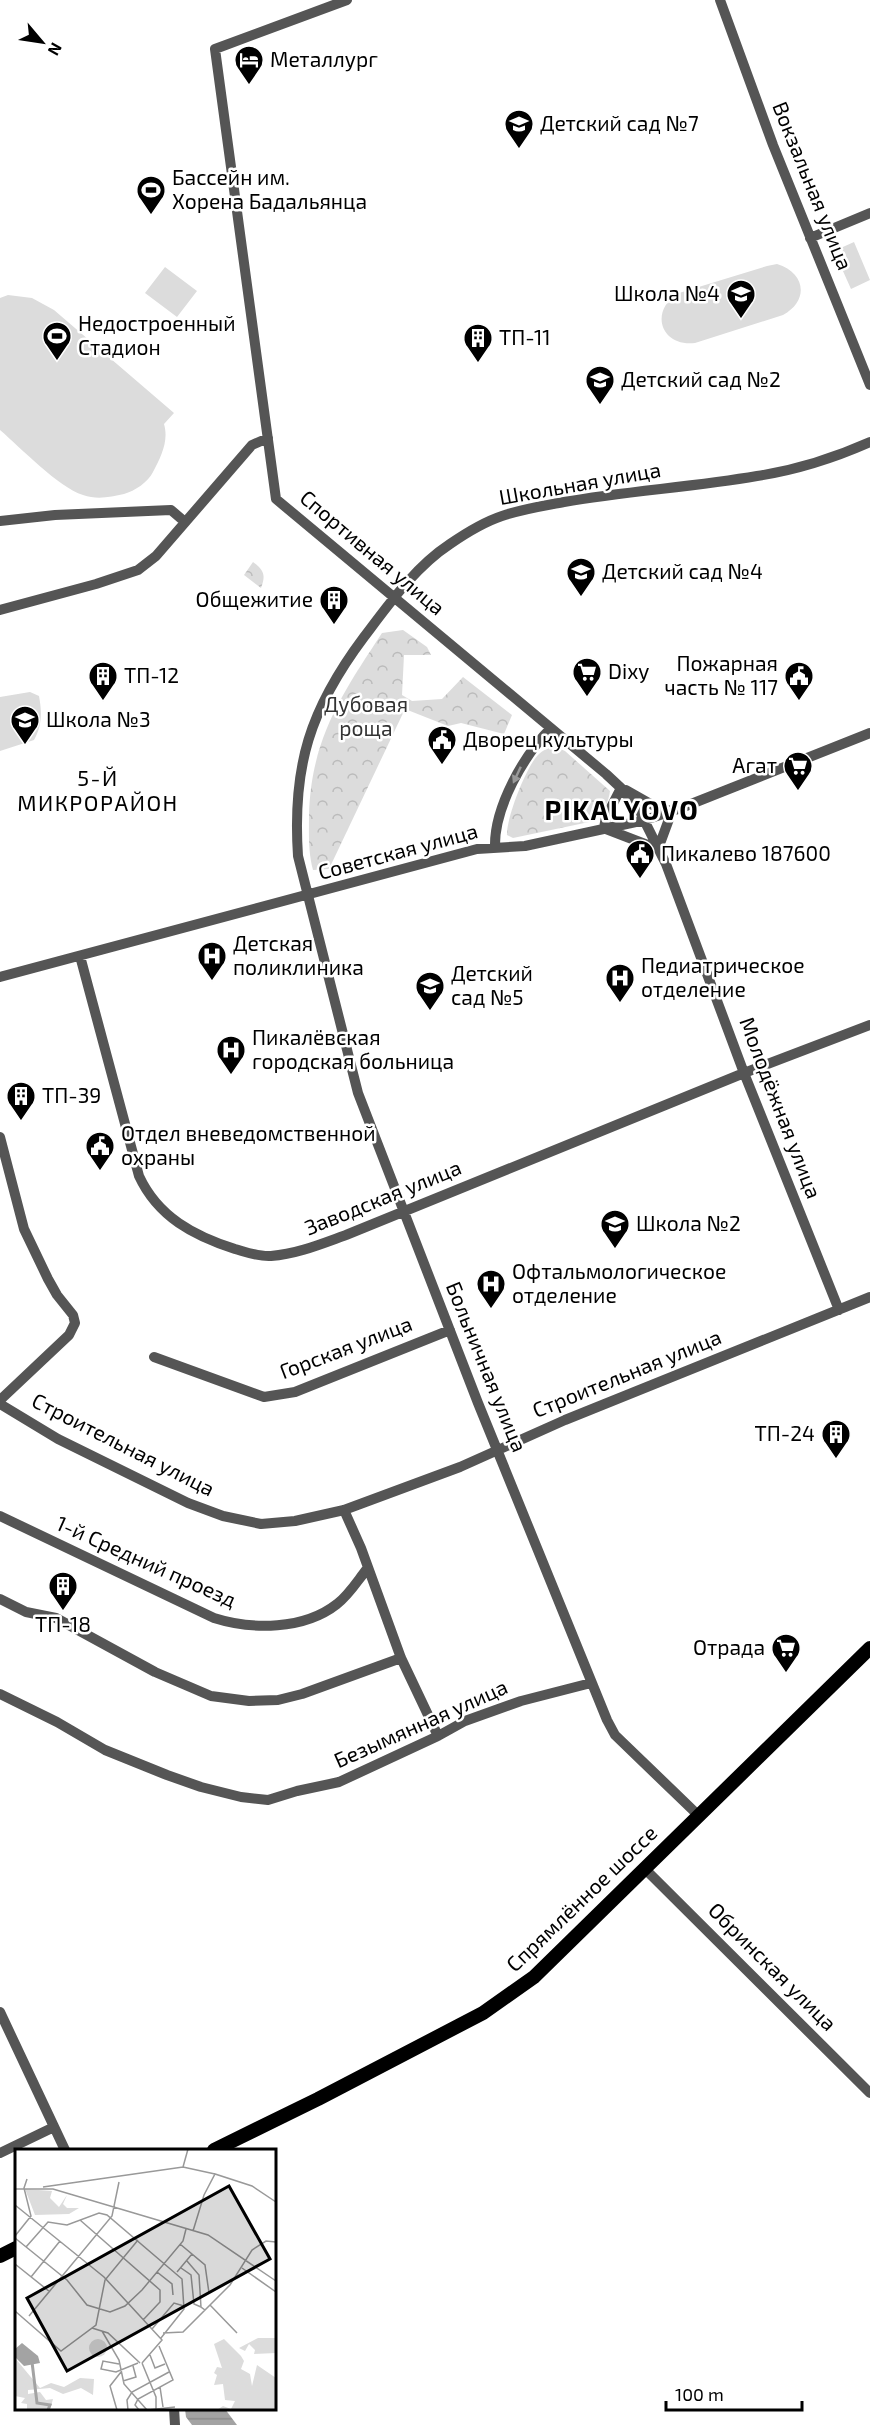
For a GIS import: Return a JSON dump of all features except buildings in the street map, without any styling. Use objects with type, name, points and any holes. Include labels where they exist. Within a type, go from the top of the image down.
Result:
[{"type":"main road","name":"Спрямлённое шоссе","points":[[218,2149],[497,2005],[551,1962],[870,1648]]},
{"type":"main road","points":[[0,2256],[15,2248]]},
{"type":"street","name":"Спортивная улица","points":[[347,0],[215,49],[276,499],[621,788],[645,820]]},
{"type":"street","name":"Вокзальная улица","points":[[720,0],[773,145],[870,385]]},
{"type":"street","points":[[810,238],[870,213]]},
{"type":"street","points":[[0,610],[138,570],[156,556],[252,445],[268,438]]},
{"type":"street","name":"Школьная улица","points":[[308,895],[298,856],[296,823],[298,783],[309,735],[326,694],[343,664],[421,568],[448,545],[501,516],[598,496],[758,476],[835,457],[870,442]]},
{"type":"street","points":[[0,521],[54,515],[171,510],[185,522]]},
{"type":"street","points":[[495,847],[495,833],[504,806],[524,760],[551,728]]},
{"type":"street","name":"Советская улица","points":[[0,977],[477,849],[525,846],[645,820],[672,812],[870,733]]},
{"type":"street","points":[[621,788],[656,807],[672,812],[658,849],[604,828],[606,817],[621,788]]},
{"type":"street","name":"Молодёжная улица","points":[[645,820],[688,921],[744,1073],[838,1310]]},
{"type":"street","name":"Больничная улица","points":[[308,895],[358,1093],[403,1212],[591,1683],[615,1734],[699,1816]]},
{"type":"street","name":"Заводская улица","points":[[80,956],[140,1176],[154,1202],[167,1216],[208,1240],[269,1257],[305,1250],[744,1073],[870,1025]]},
{"type":"street","points":[[0,1137],[24,1229],[48,1279],[73,1315],[75,1323],[69,1335],[0,1402]]},
{"type":"street","name":"Строительная улица","points":[[0,1402],[58,1439],[188,1503],[223,1516],[261,1524],[295,1521],[344,1510],[460,1467],[565,1420],[870,1297]]},
{"type":"street","name":"Горская улица","points":[[154,1357],[264,1396],[295,1392],[450,1330]]},
{"type":"street","points":[[344,1510],[361,1548],[401,1658],[438,1736]]},
{"type":"street","name":"1-й Средний проезд","points":[[0,1516],[214,1618],[252,1627],[276,1626],[319,1616],[339,1603],[368,1569]]},
{"type":"street","points":[[0,1599],[26,1612],[56,1618],[155,1672],[211,1696],[239,1700],[278,1700],[302,1694],[401,1658]]},
{"type":"street","name":"Безымянная улица","points":[[0,1694],[57,1722],[105,1750],[167,1775],[201,1787],[241,1797],[268,1800],[339,1782],[465,1721],[521,1701],[591,1683]]},
{"type":"street","name":"Обринская улица","points":[[645,1869],[870,2093]]},
{"type":"street","points":[[0,2012],[64,2149]]},
{"type":"street","points":[[0,2153],[54,2127]]},
{"type":"street","points":[[174,2410],[175,2425]]},
{"type":"green space","points":[[854,242],[870,280],[851,289],[834,251]]},
{"type":"green space","points":[[777,264],[794,274],[801,288],[797,302],[783,315],[695,343],[683,343],[667,333],[663,326],[664,309],[679,293]]},
{"type":"green space","points":[[165,267],[197,291],[177,317],[145,293]]},
{"type":"green space","name":"Недостроенный Стадион","points":[[8,295],[32,298],[54,310],[174,413],[164,424],[166,437],[159,461],[151,476],[141,486],[128,493],[109,497],[83,495],[51,476],[0,430],[0,298]]},
{"type":"green space","points":[[253,562],[263,573],[261,588],[244,575]]},
{"type":"green space","name":"Дубовая роща","points":[[403,630],[427,647],[431,655],[404,655],[402,695],[412,701],[442,699],[463,677],[512,715],[504,734],[461,723],[448,726],[405,709],[329,869],[313,870],[309,815],[311,788],[322,740],[342,697],[382,633]]},
{"type":"green space","points":[[30,692],[39,696],[41,708],[37,735],[34,740],[0,751],[0,697]]},
{"type":"green space","points":[[554,746],[565,751],[610,791],[607,804],[594,821],[513,838],[507,835],[508,827],[523,781],[538,755]]},
{"type":"shaded area","points":[[185,2410],[226,2410],[237,2425],[192,2425],[186,2417]]},
{"type":"place","name":"Металлург","points":[[249,86]]},
{"type":"place","name":"Детский сад №7","points":[[519,150]]},
{"type":"place","name":"Бассейн им. Хорена Бадальянца","points":[[151,216]]},
{"type":"place","name":"Школа №4","points":[[741,320]]},
{"type":"place","name":"Недостроенный Стадион","points":[[57,362]]},
{"type":"place","name":"ТП-11","points":[[478,364]]},
{"type":"place","name":"Детский сад №2","points":[[600,406]]},
{"type":"place","name":"Детский сад №4","points":[[581,598]]},
{"type":"place","name":"Общежитие","points":[[334,626]]},
{"type":"place","name":"Dixy","points":[[587,698]]},
{"type":"place","name":"ТП-12","points":[[103,702]]},
{"type":"place","name":"Пожарная часть № 117","points":[[799,702]]},
{"type":"place","name":"Школа №3","points":[[25,746]]},
{"type":"place","name":"Дворец культуры","points":[[442,766]]},
{"type":"place","name":"Агат","points":[[798,792]]},
{"type":"place","name":"Пикалево 187600","points":[[640,880]]},
{"type":"place","name":"Детская поликлиника","points":[[212,982]]},
{"type":"place","name":"Педиатрическое отделение","points":[[620,1004]]},
{"type":"place","name":"Детский сад №5","points":[[430,1012]]},
{"type":"place","name":"Пикалёвская городская больница","points":[[231,1076]]},
{"type":"place","name":"ТП-39","points":[[21,1122]]},
{"type":"place","name":"Отдел вневедомственной охраны","points":[[100,1172]]},
{"type":"place","name":"Школа №2","points":[[615,1250]]},
{"type":"place","name":"Офтальмологическое отделение","points":[[491,1310]]},
{"type":"place","name":"ТП-24","points":[[836,1460]]},
{"type":"place","name":"ТП-18","points":[[63,1612]]},
{"type":"place","name":"Отрада","points":[[786,1674]]},
{"type":"district","name":"5-Й МИКРОРАЙОН","points":[[98,790]]},
{"type":"district","name":"PIKALYOVO","points":[[622,811]]}]
